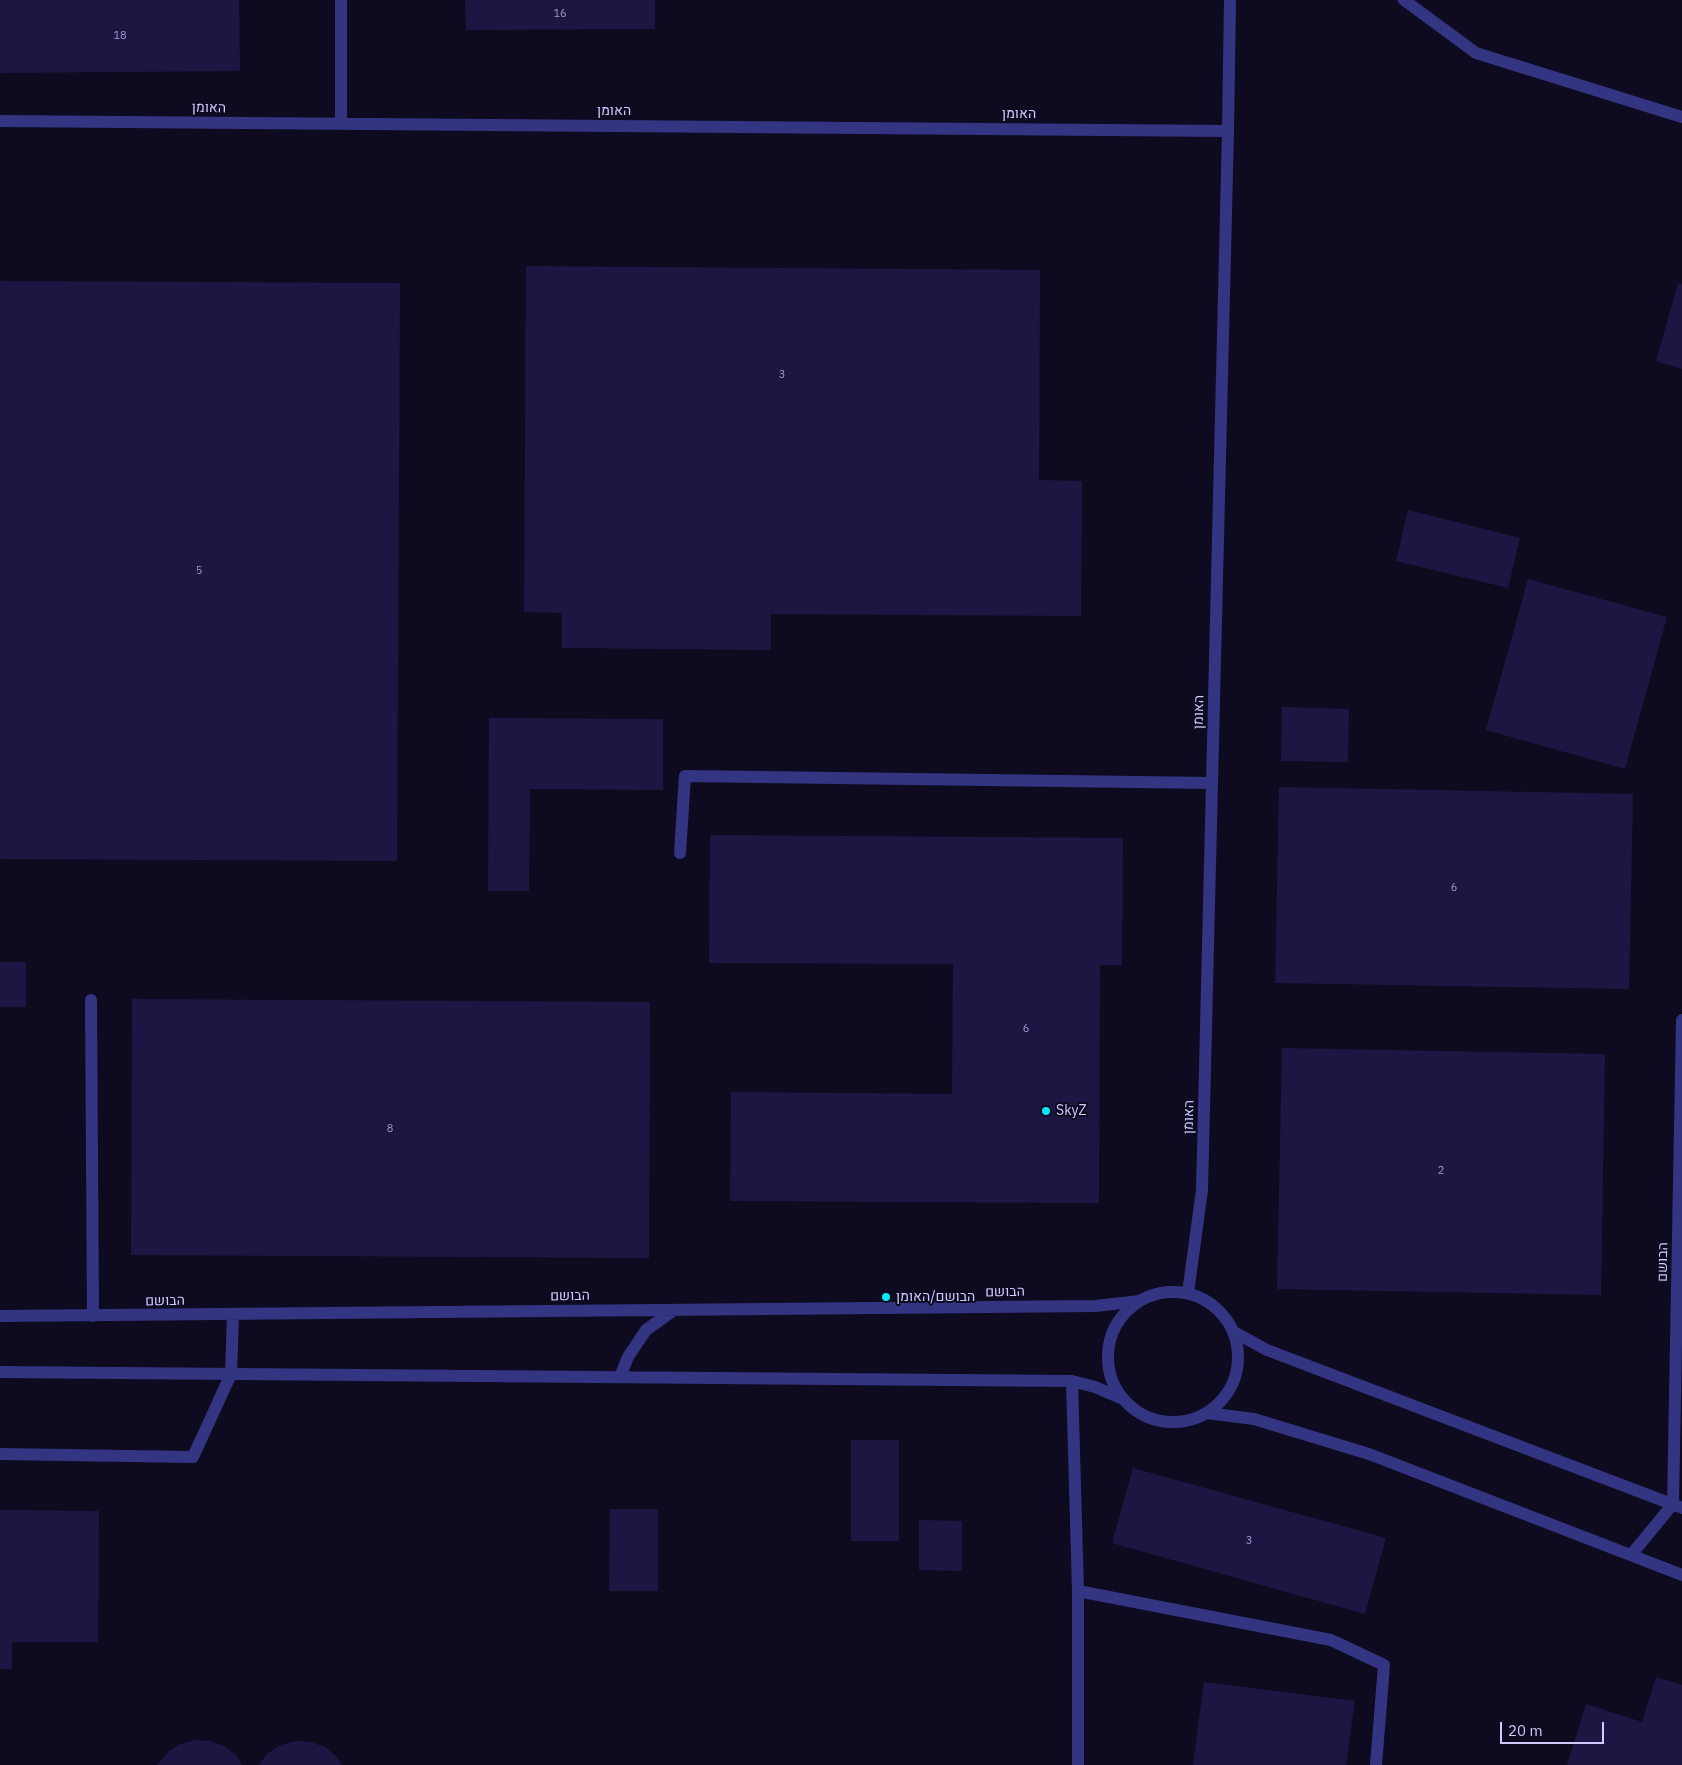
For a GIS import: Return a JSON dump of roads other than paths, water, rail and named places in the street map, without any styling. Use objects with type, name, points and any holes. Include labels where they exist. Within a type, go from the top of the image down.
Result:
[{"type":"street","points":[[341,0],[341,124]]},
{"type":"street","name":"האומן","points":[[1188,1294],[1202,1190],[1230,0]]},
{"type":"street","points":[[1404,0],[1476,54],[1682,117]]},
{"type":"street","name":"האומן","points":[[0,121],[1228,131]]},
{"type":"street","points":[[680,853],[685,776],[1212,783]]},
{"type":"street","points":[[91,1000],[93,1316]]},
{"type":"street","name":"הבושם","points":[[1677,1506],[1682,1020]]},
{"type":"street","points":[[1168,1292],[1188,1294],[1203,1299],[1216,1307],[1223,1314],[1234,1332],[1239,1359],[1236,1377],[1222,1401],[1207,1413],[1190,1420],[1162,1422],[1145,1416],[1123,1399],[1109,1372],[1107,1362],[1109,1341],[1121,1318],[1140,1301],[1149,1296],[1168,1292]]},
{"type":"street","name":"הבושם","points":[[0,1316],[1095,1306],[1140,1301]]},
{"type":"street","points":[[620,1377],[628,1357],[646,1330],[674,1310]]},
{"type":"street","points":[[0,1454],[193,1457],[231,1374],[233,1315]]},
{"type":"street","points":[[1234,1332],[1267,1350],[1677,1506],[1631,1555]]},
{"type":"street","points":[[0,1372],[1072,1381],[1095,1386],[1123,1399]]},
{"type":"street","points":[[1072,1381],[1078,1590],[1078,1765]]},
{"type":"street","points":[[1207,1413],[1254,1419],[1369,1454],[1682,1575]]},
{"type":"street","points":[[1078,1590],[1331,1640],[1384,1665],[1376,1765]]},
{"type":"place","name":"SkyZ","points":[[1046,1111]]},
{"type":"place","name":"הבושם/האומן","points":[[886,1297]]}]
